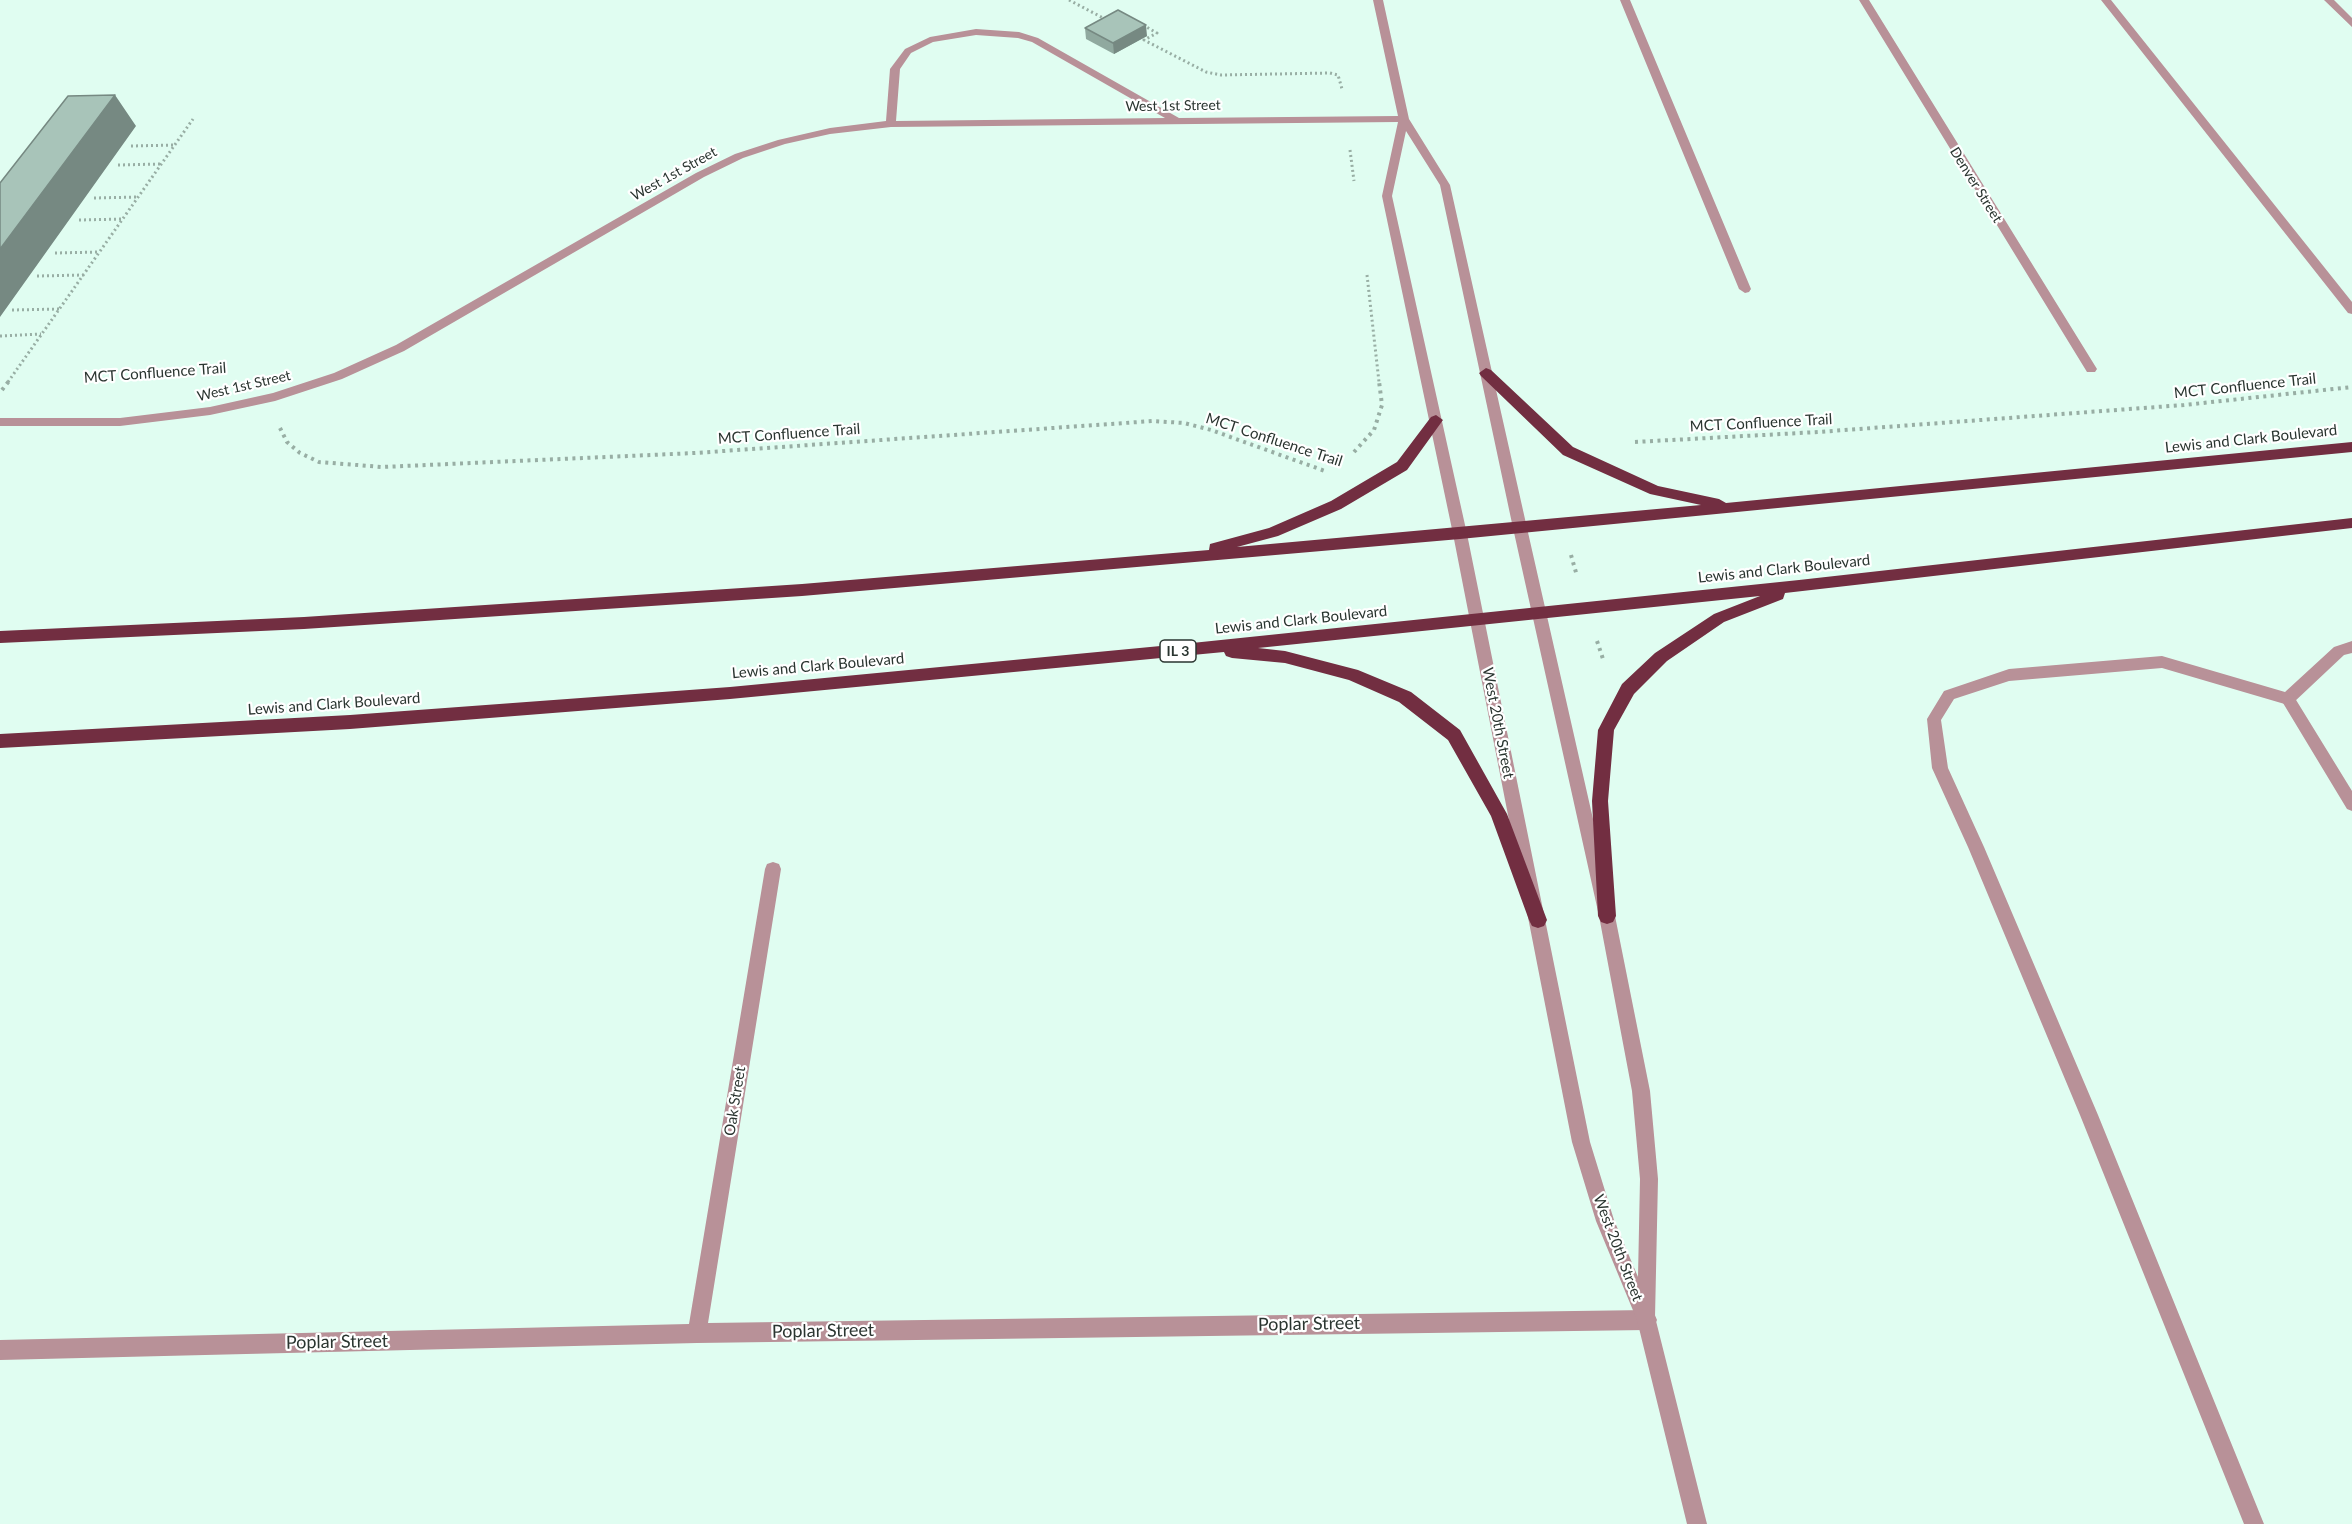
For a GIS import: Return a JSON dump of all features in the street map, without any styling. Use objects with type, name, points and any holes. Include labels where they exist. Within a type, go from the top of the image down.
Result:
[{"type":"highway","points":[[1486,373],[1568,451],[1655,490],[1735,507]]},
{"type":"highway","points":[[1177,559],[1273,532],[1336,505],[1402,466],[1436,420]]},
{"type":"highway","name":"Lewis and Clark Boulevard","points":[[0,637],[304,623],[802,590],[1460,534],[2352,447]]},
{"type":"highway","name":"Lewis and Clark Boulevard","points":[[0,741],[350,722],[706,695],[1192,649],[1799,586],[2352,523]]},
{"type":"highway","points":[[1607,916],[1600,801],[1606,730],[1628,689],[1661,657],[1719,618],[1799,586]]},
{"type":"highway","points":[[1192,649],[1285,657],[1352,674],[1405,697],[1454,735],[1499,814],[1538,920]]},
{"type":"street","name":"West 20th Street","points":[[1378,0],[1404,119],[1445,186],[1607,916],[1642,1102],[1649,1179],[1647,1320]]},
{"type":"street","points":[[1626,0],[1745,289]]},
{"type":"street","name":"Denver Street","points":[[1864,0],[2091,369]]},
{"type":"street","points":[[2106,0],[2352,310]]},
{"type":"street","points":[[2329,0],[2352,24]]},
{"type":"street","points":[[891,124],[895,69],[908,51],[930,40],[976,32],[1019,35],[1035,40],[1177,121]]},
{"type":"street","name":"West 20th Street","points":[[1404,119],[1387,196],[1478,619],[1581,1142],[1605,1221],[1647,1320],[1697,1524]]},
{"type":"street","name":"West 1st Street","points":[[0,422],[120,422],[210,411],[275,397],[338,376],[400,348],[700,175],[739,156],[782,142],[830,131],[891,124],[1404,119]]},
{"type":"street","points":[[2288,699],[2339,651],[2352,647]]},
{"type":"street","points":[[2254,1524],[2089,1115],[1976,847],[1940,768],[1934,719],[1949,695],[2009,675],[2162,662],[2288,699],[2352,804]]},
{"type":"street","name":"Oak Street","points":[[698,1333],[773,869]]},
{"type":"street","name":"Poplar Street","points":[[0,1350],[698,1333],[1647,1320]]},
{"type":"path","points":[[1069,0],[1112,22]]},
{"type":"path","points":[[1141,24],[1157,33],[1144,40],[1212,74],[1330,73],[1338,75],[1355,190]]},
{"type":"path","points":[[2,391],[193,119]]},
{"type":"path","points":[[131,146],[175,145]]},
{"type":"path","points":[[118,165],[161,164]]},
{"type":"path","points":[[94,198],[138,197]]},
{"type":"path","points":[[79,220],[123,219]]},
{"type":"path","points":[[55,253],[100,252]]},
{"type":"path","points":[[1347,456],[1366,440],[1377,424],[1382,405],[1366,272]]},
{"type":"path","points":[[37,276],[84,275]]},
{"type":"path","points":[[12,310],[60,309]]},
{"type":"path","points":[[0,336],[42,334]]},
{"type":"path","name":"MCT Confluence Trail","points":[[1634,442],[1818,432],[2184,405],[2352,387]]},
{"type":"path","name":"MCT Confluence Trail","points":[[275,397],[278,425],[287,442],[300,453],[318,462],[344,465],[479,463],[695,453],[1153,421],[1184,423],[1211,430],[1322,470],[1377,482]]},
{"type":"path","points":[[1322,470],[1330,465]]},
{"type":"building","points":[[1118,10],[1146,25],[1113,43],[1085,28]]},
{"type":"building","points":[[115,95],[0,249],[0,183],[68,96]]}]
